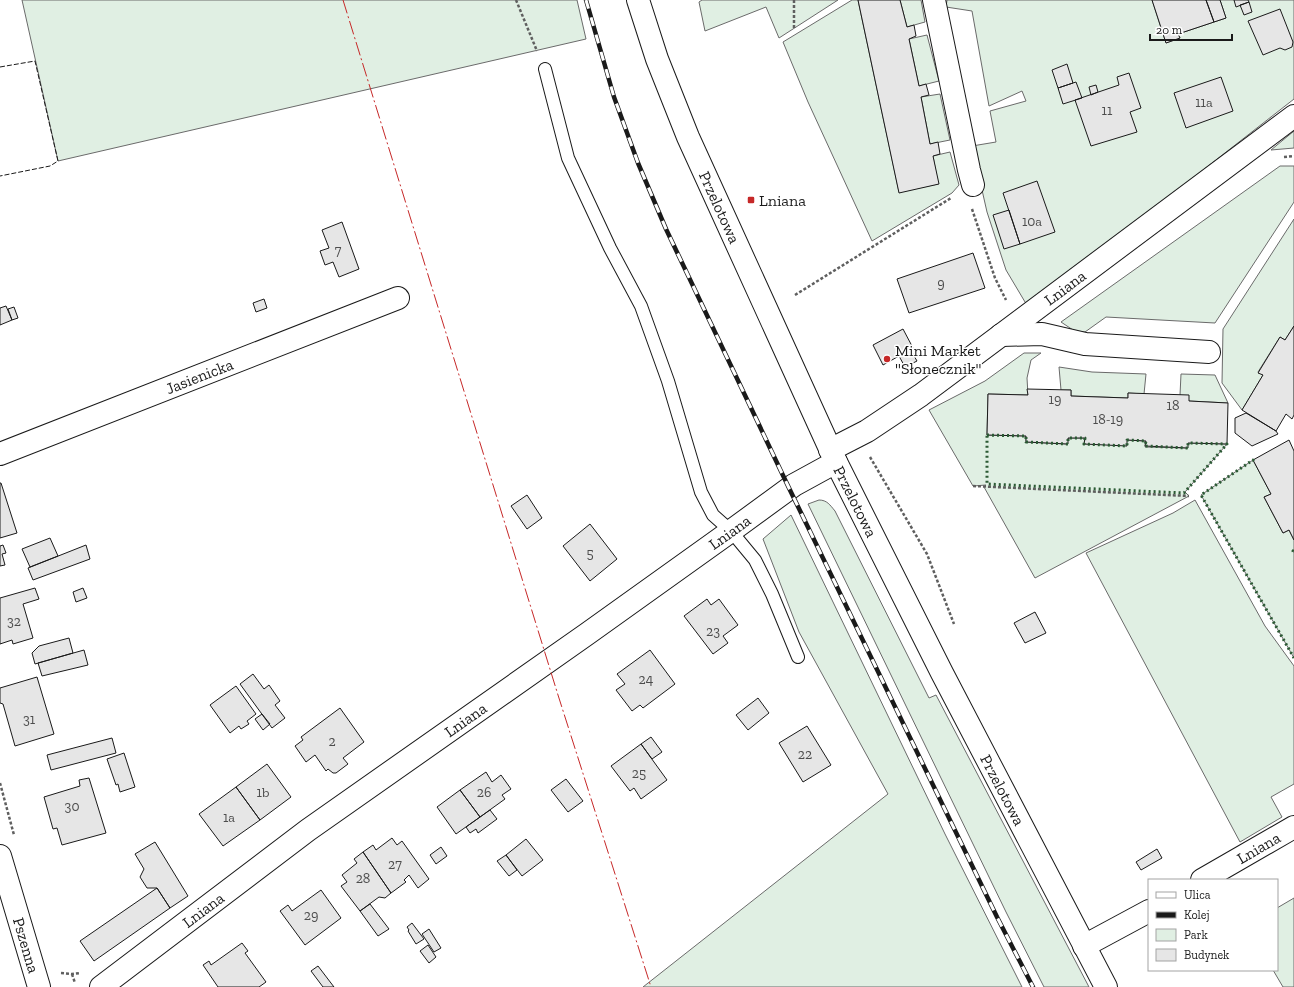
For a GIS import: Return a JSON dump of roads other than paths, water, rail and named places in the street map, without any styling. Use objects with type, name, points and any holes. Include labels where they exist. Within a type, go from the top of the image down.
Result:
[{"type":"street","name":"Przelotowa","points":[[638,0],[657,59],[688,137],[833,456],[942,673],[1106,987]]},
{"type":"street","points":[[934,0],[969,170],[969,188]]},
{"type":"street","name":"Lniana","points":[[94,979],[308,830],[731,531],[867,431],[921,395],[1294,116]]},
{"type":"street","name":"Jasienicka","points":[[0,454],[398,298]]},
{"type":"street","points":[[1009,329],[1042,334],[1084,344],[1208,352]]},
{"type":"street","name":"Lniana","points":[[1204,879],[1294,827]]},
{"type":"street","name":"Pszenna","points":[[0,856],[39,987]]},
{"type":"street","points":[[1084,946],[1148,912]]},
{"type":"lane","points":[[545,69],[568,158],[610,248],[641,306],[668,381],[701,492],[713,515],[731,531],[755,560],[772,594],[798,657]]},
{"type":"railway","points":[[586,0],[614,97],[638,163],[666,229],[789,488],[997,917],[1033,987]]},
{"type":"place","name":"Lniana","points":[[751,200]]},
{"type":"place","name":"Mini Market \"Słonecznik\"","points":[[887,359]]}]
